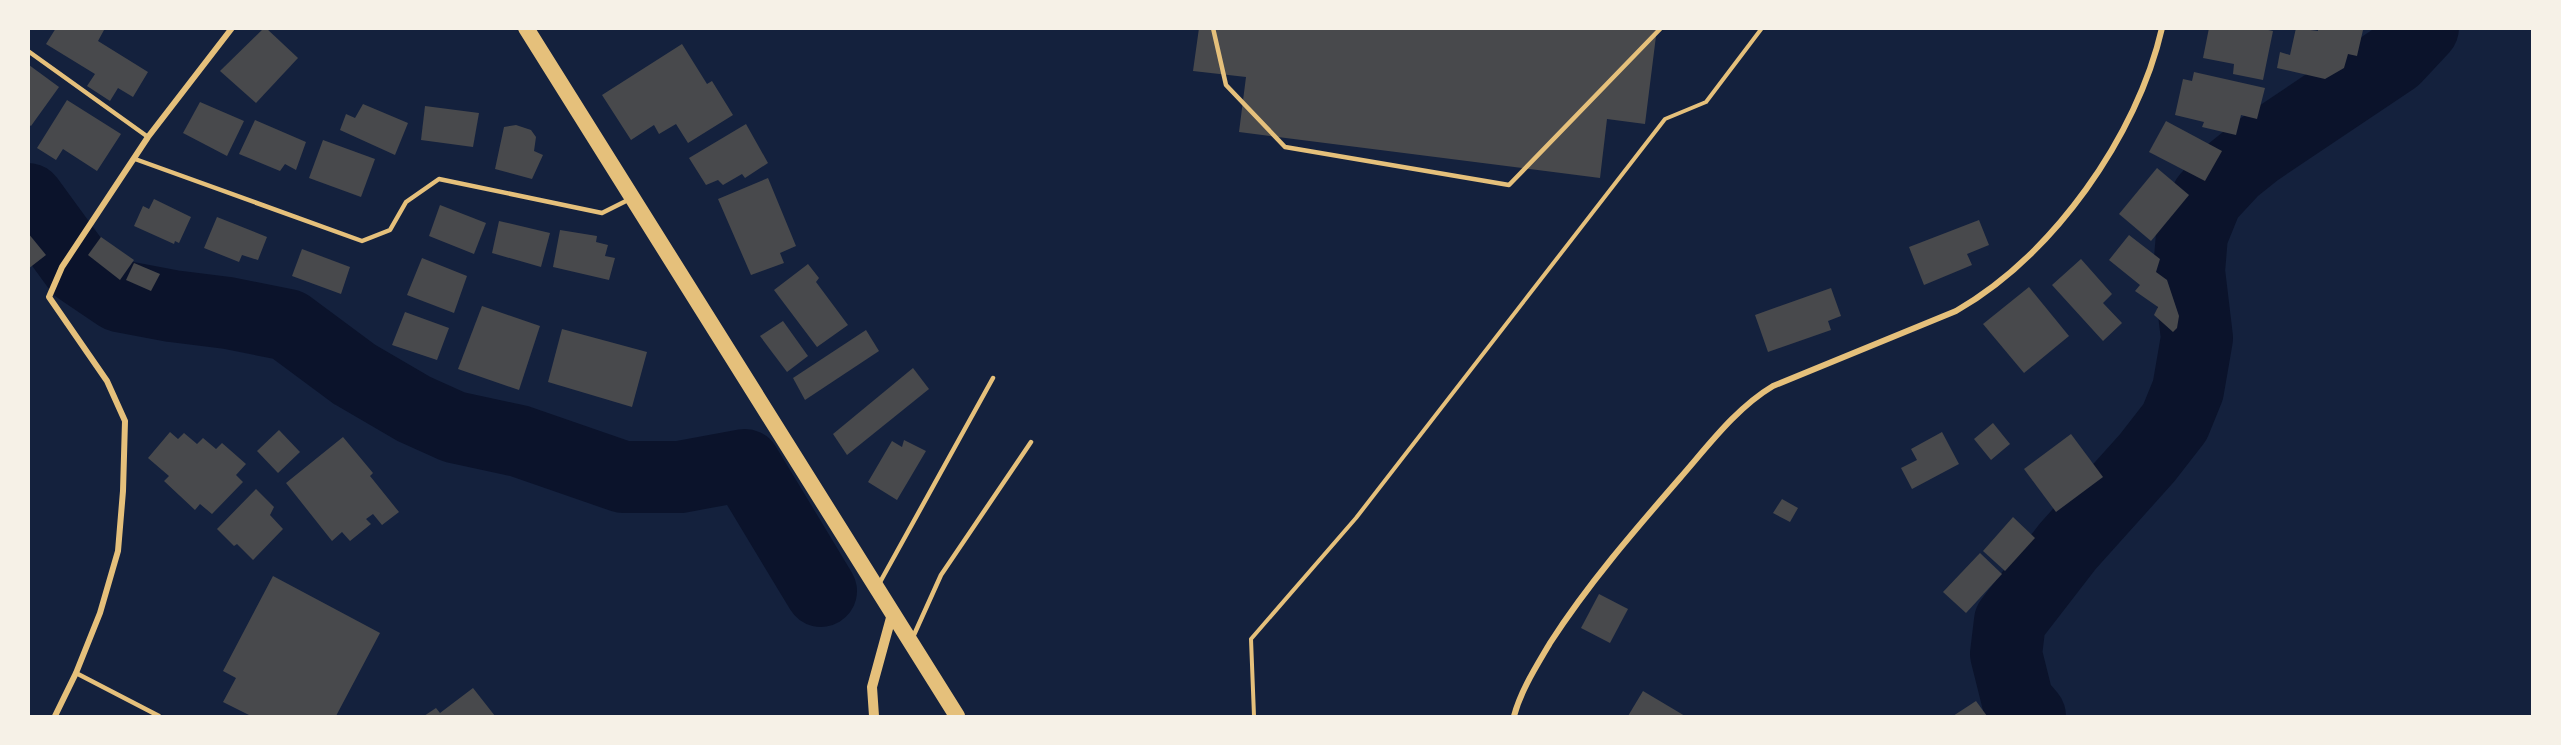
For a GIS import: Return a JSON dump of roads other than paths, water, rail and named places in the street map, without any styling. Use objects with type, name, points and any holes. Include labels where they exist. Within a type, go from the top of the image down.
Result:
[{"type":"highway","points":[[526,28],[957,717]]},
{"type":"street","points":[[55,717],[76,673],[100,613],[117,551],[123,491],[124,421],[106,381],[49,297],[62,267],[148,137],[232,28]]},
{"type":"street","points":[[1514,717],[1531,674],[1590,585],[1734,416],[1759,394],[1773,386],[1956,311],[1982,296],[2032,250],[2068,211],[2124,128],[2154,63],[2162,28]]},
{"type":"street","points":[[874,717],[872,687],[892,614]]},
{"type":"lane","points":[[1213,28],[1226,85],[1285,147],[1509,185],[1661,28]]},
{"type":"lane","points":[[28,51],[148,137]]},
{"type":"lane","points":[[135,159],[362,241],[390,230],[406,202],[440,179],[602,213],[632,198]]},
{"type":"lane","points":[[876,589],[993,378]]},
{"type":"lane","points":[[910,643],[941,575],[1031,442]]},
{"type":"lane","points":[[76,673],[159,717]]},
{"type":"waterway","points":[[2030,716],[2018,702],[2006,654],[2010,621],[2068,546],[2147,458],[2175,422],[2188,390],[2197,338],[2189,271],[2192,235],[2207,198],[2233,170],[2258,150],[2395,58],[2423,28]]},
{"type":"waterway","points":[[28,199],[79,269],[119,296],[288,325],[354,374],[414,409],[454,427],[519,441],[623,477],[680,477],[745,465],[821,591]]}]
